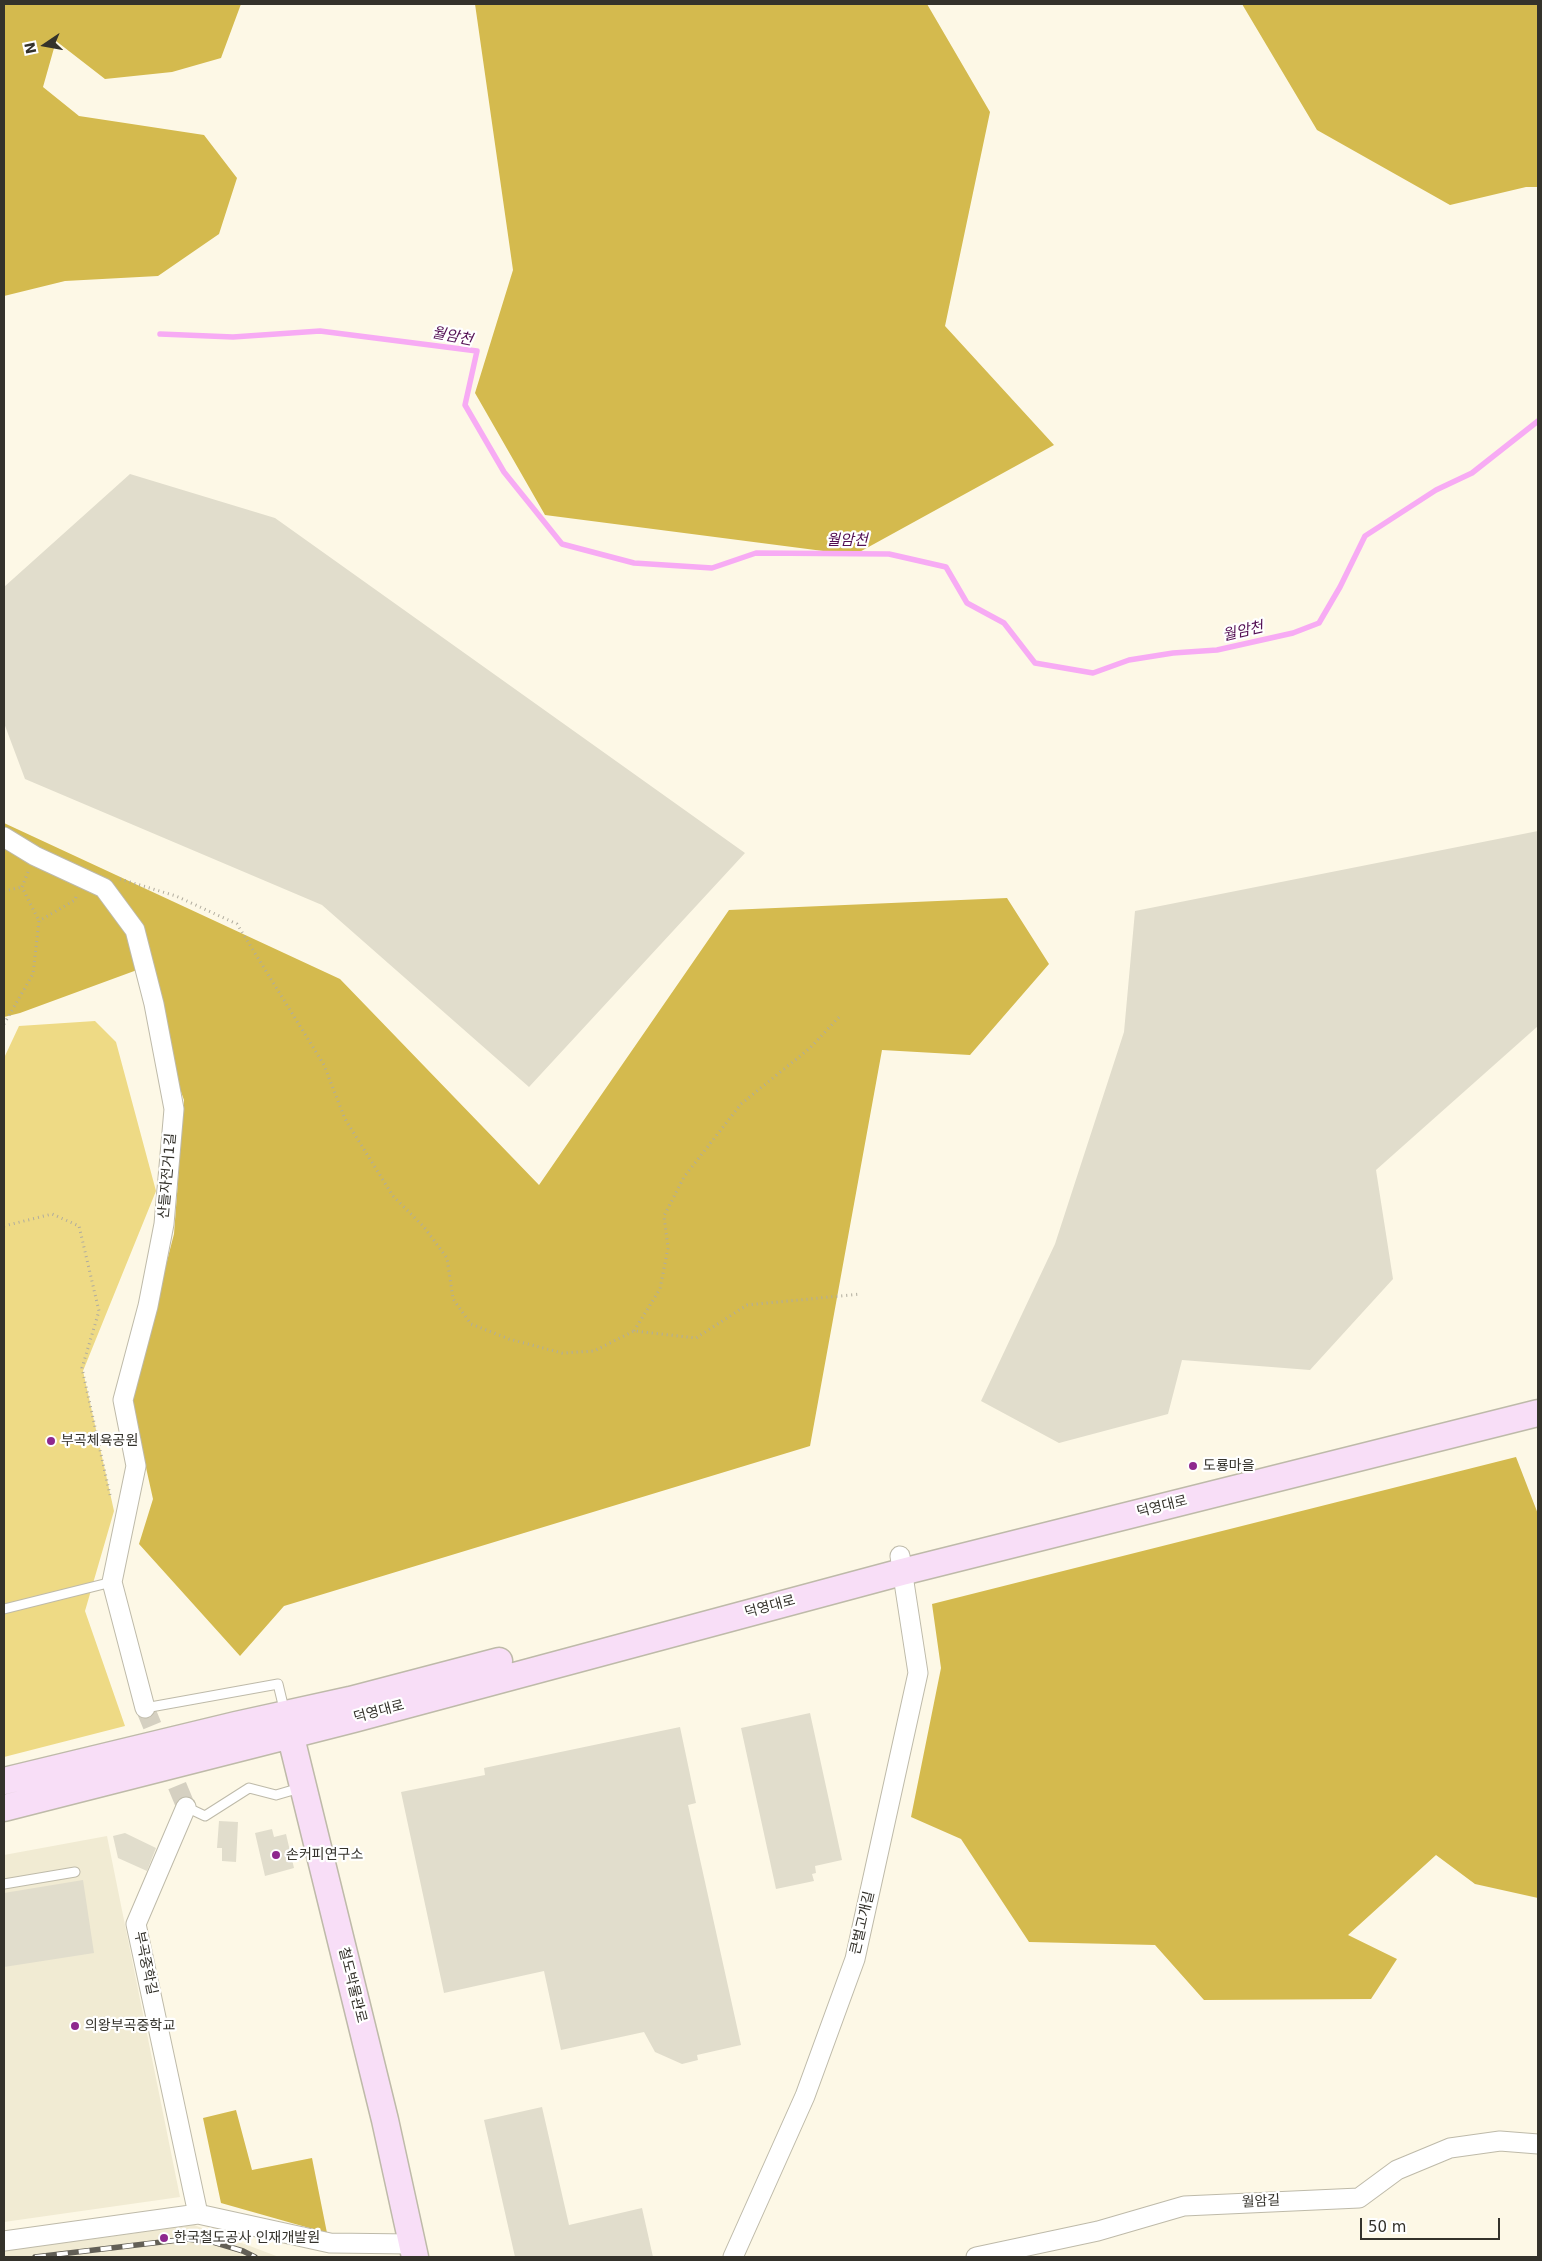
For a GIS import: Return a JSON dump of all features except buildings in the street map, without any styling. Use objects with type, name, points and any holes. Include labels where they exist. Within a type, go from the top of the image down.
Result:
[{"type":"street","name":"산들자전거1길","points":[[4,837],[35,856],[104,888],[135,930],[154,1004],[174,1109],[164,1224],[148,1306],[123,1400],[136,1466],[112,1582]]},
{"type":"street","name":"덕영대로","points":[[4,1808],[288,1724],[1538,1395]]},
{"type":"street","name":"덕영대로","points":[[901,1564],[1538,1413]]},
{"type":"street","name":"큰벌고개길","points":[[733,2257],[805,2096],[855,1959],[918,1673],[901,1564]]},
{"type":"street","points":[[112,1582],[145,1708]]},
{"type":"street","name":"덕영대로","points":[[4,1782],[288,1724]]},
{"type":"street","name":"철도박물관로","points":[[288,1724],[385,2120],[413,2250]]},
{"type":"street","name":"부곡중학길","points":[[186,1807],[136,1924],[198,2214]]},
{"type":"street","name":"월암길","points":[[976,2257],[1098,2231],[1184,2206],[1359,2198],[1397,2170],[1450,2148],[1500,2141],[1538,2144]]},
{"type":"street","points":[[4,2241],[198,2214],[330,2243],[413,2250]]},
{"type":"lane","points":[[4,1609],[112,1582]]},
{"type":"lane","points":[[145,1708],[278,1684],[288,1724]]},
{"type":"lane","points":[[186,1807],[205,1816],[249,1788],[276,1795],[304,1787]]},
{"type":"lane","points":[[4,1884],[75,1872]]},
{"type":"path","points":[[4,1024],[33,974],[39,921],[22,887],[35,856]]},
{"type":"path","points":[[39,921],[75,900],[85,878]]},
{"type":"path","points":[[119,878],[176,896],[237,924],[324,1065],[345,1119],[394,1196],[424,1227],[447,1258],[453,1299],[472,1324],[508,1339],[562,1353],[594,1351],[634,1332],[696,1338],[747,1304],[861,1294]]},
{"type":"path","points":[[4,891],[22,887]]},
{"type":"path","points":[[634,1332],[660,1289],[668,1248],[664,1216],[684,1177],[740,1104],[810,1048],[840,1016]]},
{"type":"path","points":[[4,1226],[52,1214],[78,1226],[99,1311],[82,1368],[111,1500]]},
{"type":"shaded area","points":[[4,4],[241,4],[221,58],[172,72],[105,79],[56,41],[43,87],[79,116],[204,135],[237,178],[219,234],[158,276],[65,281],[4,296]]},
{"type":"shaded area","points":[[475,4],[927,4],[990,112],[945,326],[1054,445],[854,555],[545,515],[475,393],[513,270]]},
{"type":"shaded area","points":[[1242,4],[1538,4],[1538,187],[1526,187],[1450,205],[1317,130]]},
{"type":"shaded area","points":[[4,823],[340,979],[539,1185],[729,910],[1007,898],[1049,964],[970,1055],[882,1050],[810,1446],[284,1606],[240,1656],[139,1544],[153,1499],[131,1400],[174,1234],[184,1100],[137,970],[20,1013],[4,1017]]},
{"type":"shaded area","name":"부곡체육공원","points":[[95,1021],[116,1042],[156,1191],[83,1371],[114,1511],[85,1611],[125,1726],[4,1757],[4,1058],[19,1026]]},
{"type":"shaded area","points":[[1516,1457],[1538,1514],[1538,1898],[1475,1884],[1436,1855],[1348,1935],[1397,1959],[1371,1999],[1204,2000],[1155,1945],[1029,1942],[961,1839],[911,1817],[941,1668],[932,1604]]},
{"type":"shaded area","name":"의왕부곡중학교","points":[[107,1836],[180,2197],[4,2222],[4,1855]]},
{"type":"shaded area","points":[[236,2110],[252,2170],[312,2158],[327,2233],[221,2203],[203,2118]]},
{"type":"shaded area","name":"한국철도공사 인재개발원","points":[[194,2225],[279,2257],[4,2257],[4,2251]]},
{"type":"waterway","name":"월암천","points":[[160,334],[233,337],[320,331],[477,351],[465,405],[504,472],[562,544],[634,563],[712,568],[756,553],[889,554],[946,567],[967,603],[1004,623],[1035,663],[1093,673],[1129,660],[1173,653],[1217,650],[1293,633],[1319,623],[1340,587],[1365,536],[1436,490],[1472,473],[1538,421]]},
{"type":"tunnel","points":[[145,1708],[186,1807]]},
{"type":"railway","points":[[35,2257],[187,2239],[213,2242],[243,2251],[255,2257]]},
{"type":"place","name":"부곡체육공원","points":[[51,1441]]},
{"type":"place","name":"도룡마을","points":[[1193,1466]]},
{"type":"place","name":"손커피연구소","points":[[276,1855]]},
{"type":"place","name":"의왕부곡중학교","points":[[75,2026]]},
{"type":"place","name":"한국철도공사 인재개발원","points":[[164,2238]]}]
